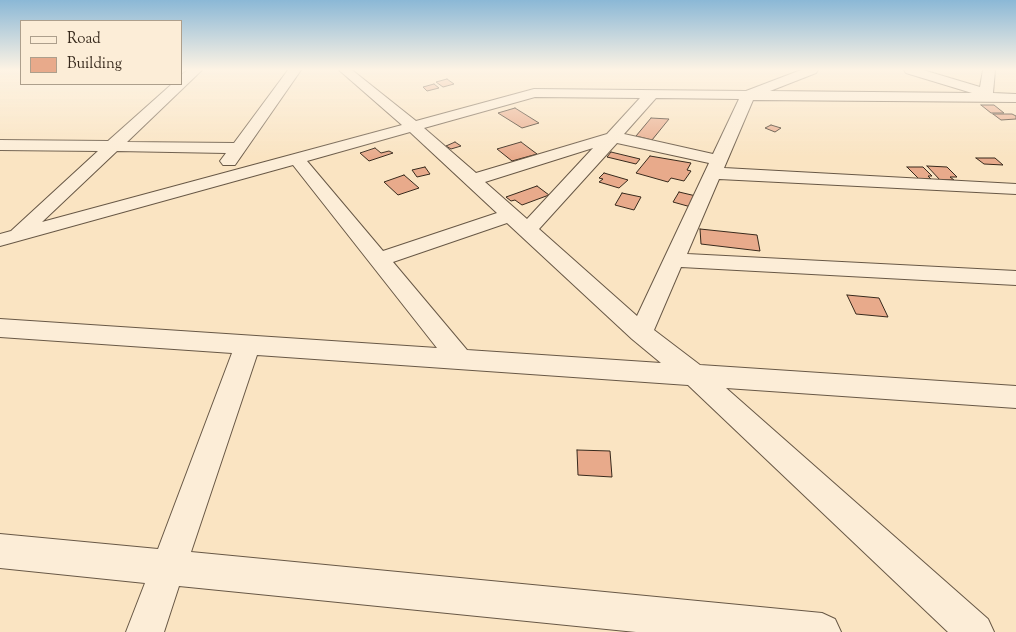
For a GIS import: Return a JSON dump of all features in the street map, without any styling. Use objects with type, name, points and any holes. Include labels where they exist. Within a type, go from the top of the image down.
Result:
[{"type":"street","points":[[17,235],[162,99]]},
{"type":"street","points":[[215,181],[273,99]]},
{"type":"street","points":[[381,99],[473,180],[640,333],[694,375],[975,632]]},
{"type":"street","points":[[0,240],[510,99]]},
{"type":"street","points":[[378,259],[519,223],[613,137],[647,99]]},
{"type":"street","points":[[640,333],[746,99]]},
{"type":"street","points":[[1004,99],[1016,104]]},
{"type":"street","points":[[473,180],[613,137],[716,166],[1016,189]]},
{"type":"street","points":[[0,145],[238,148]]},
{"type":"street","points":[[296,158],[460,359]]},
{"type":"street","points":[[674,260],[1016,278]]},
{"type":"street","points":[[0,328],[1016,396]]},
{"type":"street","points":[[145,632],[248,345]]},
{"type":"street","points":[[0,551],[822,632]]},
{"type":"building","points":[[981,105],[994,105],[1004,113],[991,113]]},
{"type":"building","points":[[515,108],[539,123],[522,128],[498,113]]},
{"type":"building","points":[[993,114],[1012,114],[1016,116],[1016,119],[1001,120]]},
{"type":"building","points":[[651,118],[669,119],[652,140],[636,136]]},
{"type":"building","points":[[771,125],[781,128],[775,132],[765,128]]},
{"type":"building","points":[[455,142],[461,146],[451,149],[446,146]]},
{"type":"building","points":[[521,142],[537,154],[512,161],[497,149]]},
{"type":"building","points":[[375,148],[381,153],[389,151],[393,153],[369,161],[360,153]]},
{"type":"building","points":[[611,152],[640,159],[636,164],[607,157]]},
{"type":"building","points":[[650,156],[691,163],[687,170],[691,171],[684,181],[671,178],[668,182],[636,173]]},
{"type":"building","points":[[976,158],[995,158],[1003,165],[984,164]]},
{"type":"building","points":[[927,166],[947,167],[957,177],[950,177],[954,180],[940,180]]},
{"type":"building","points":[[425,167],[430,174],[417,177],[412,170]]},
{"type":"building","points":[[907,167],[923,167],[932,176],[928,176],[931,179],[919,179]]},
{"type":"building","points":[[604,173],[628,180],[619,188],[599,182],[603,179],[599,178]]},
{"type":"building","points":[[404,175],[419,188],[398,195],[384,182]]},
{"type":"building","points":[[537,186],[549,195],[522,205],[506,197]]},
{"type":"building","points":[[679,192],[696,196],[691,207],[673,202]]},
{"type":"building","points":[[622,193],[641,197],[634,210],[615,205]]},
{"type":"building","points":[[700,229],[757,235],[760,251],[701,244]]},
{"type":"building","points":[[847,295],[879,298],[888,317],[856,314]]},
{"type":"building","points":[[577,450],[610,451],[612,477],[578,475]]}]
